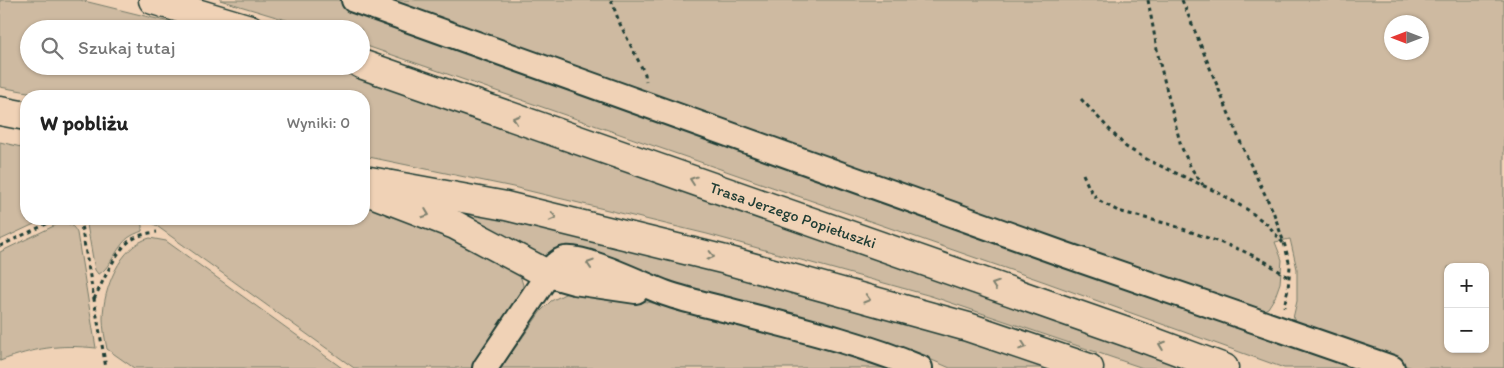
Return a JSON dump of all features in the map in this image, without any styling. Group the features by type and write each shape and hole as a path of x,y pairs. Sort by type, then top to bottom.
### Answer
{"main road":[{"path":"153,0 220,20"},
{"name":"Trasa Jerzego Popiełuszki","path":"370,67 1110,326 1224,368"},
{"path":"0,111 20,115"},
{"path":"370,181 506,206 726,260 968,328 1088,368"},
{"path":"370,192 455,225 549,275"}],"street":[{"path":"354,0 1276,329 1392,368"},
{"path":"485,368 559,260 567,259 579,260 668,294 858,345 920,368"}],"path":[{"path":"611,0 620,24 645,74 646,84 641,103"},
{"path":"1148,0 1161,68 1181,146 1191,168 1203,185"},
{"path":"1182,0 1245,153 1273,211 1285,246 1290,266 1289,279 1284,307 1276,329"},
{"path":"1081,99 1126,147 1150,162 1203,185 1240,206 1268,224 1285,246"},
{"path":"1083,174 1089,188 1098,200 1118,211 1172,225 1241,250 1266,262 1289,279"},
{"path":"0,246 45,225"},
{"path":"81,225 106,368"},
{"path":"94,300 106,275 122,250 131,240 145,234 157,232"}],"shaded area":[{"path":"0,0 80,0 161,20 20,20 20,75 352,75 413,94 533,139 1185,368 1143,368 931,296 707,234 513,187 370,157 370,90 20,91 0,87"},
{"path":"220,0 338,0 1374,368 1284,368 1045,282 370,47 370,20 286,20"},
{"path":"369,0 1504,0 1504,368 1413,368 1291,327 1297,301 1297,269 1290,239 1275,242 1282,260 1280,283 1275,297 1268,308 1255,315"},
{"path":"0,142 20,147 20,225 32,225 0,240"},
{"path":"370,203 419,218 520,275 523,285 522,293 510,314 471,368 354,368 155,225 370,225"},
{"path":"435,205 590,240 821,299 1050,368 950,368 900,346 650,276 545,261"},
{"path":"56,225 71,225 74,228 77,233 96,348 47,348 0,361 0,252"},
{"path":"87,225 142,225 142,231 124,242 105,269 98,274 95,270"},
{"path":"150,238 166,241 342,368 134,368 107,349 103,326 104,307 110,282 122,259 139,242"},
{"path":"569,292 621,297 663,305 863,359 888,368 501,368 541,311 551,301"}]}
